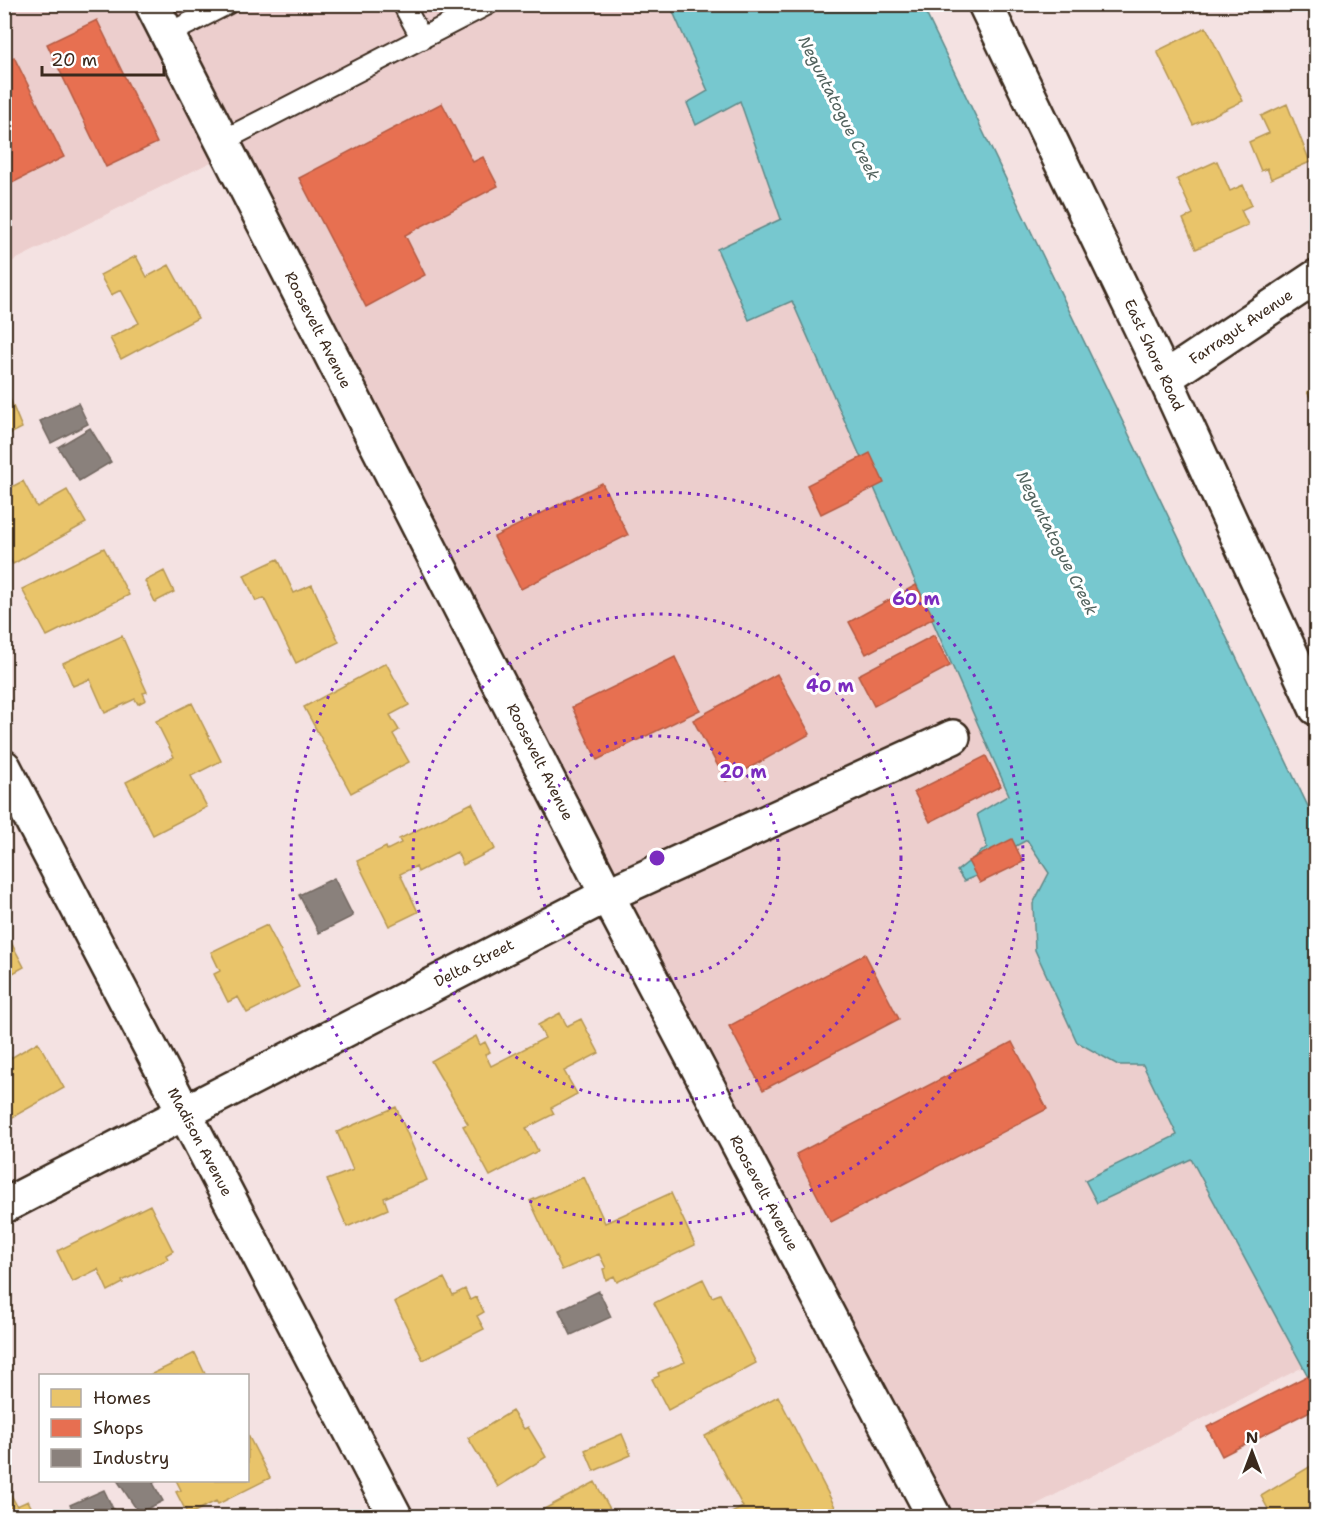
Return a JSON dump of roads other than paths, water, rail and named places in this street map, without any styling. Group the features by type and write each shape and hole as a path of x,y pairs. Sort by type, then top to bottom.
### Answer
{"street":[{"name":"Roosevelt Avenue","path":"152,4 607,895 934,1516"},
{"name":"East Shore Road","path":"986,4 1165,378 1317,708"},
{"name":"Farragut Avenue","path":"1165,378 1317,277"},
{"name":"Delta Street","path":"4,1206 607,895 952,737"},
{"name":"Madison Avenue","path":"4,767 395,1516"}],"lane":[{"path":"168,34 227,4"},
{"path":"403,4 422,39"},
{"path":"222,141 488,4"}],"water":[{"name":"Neguntatogue Creek","path":"670,5 922,5 1316,823 1316,1391 1191,1159 1097,1203 1085,1180 1177,1135 1143,1065 1118,1065 1077,1042 1035,950 1033,904 1049,873 1027,840 999,855 1002,865 964,881 957,871 987,847 977,814 1009,795 792,301 749,320 717,249 781,219 740,101 696,125 687,103 708,91"}]}
